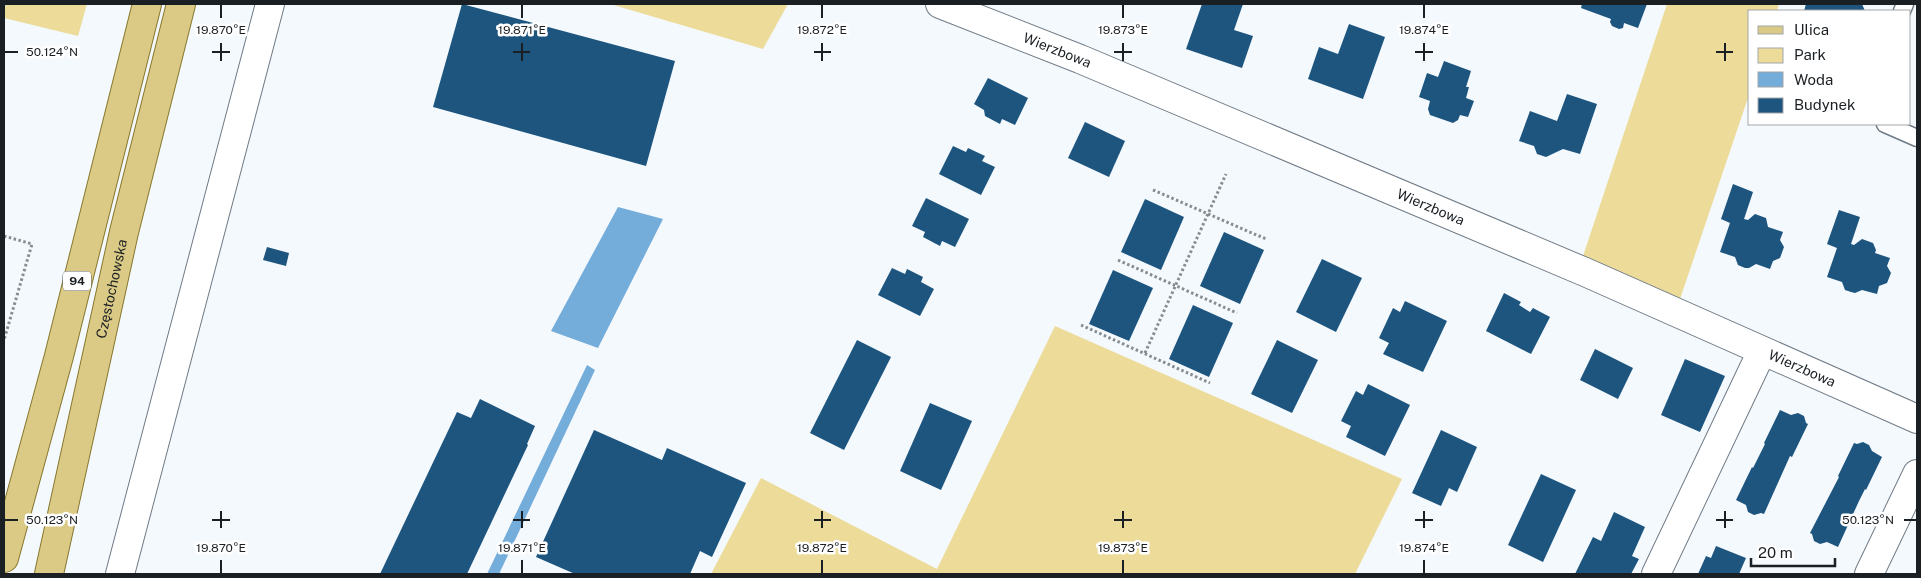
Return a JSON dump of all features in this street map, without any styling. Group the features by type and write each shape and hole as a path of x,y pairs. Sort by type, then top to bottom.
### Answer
{"main road":[{"name":"94","path":"4,558 59,356 146,4"},
{"name":"Częstochowska","path":"49,574 124,232 181,4"}],"street":[{"path":"120,574 270,4"},
{"name":"Wierzbowa","path":"940,4 1080,59 1576,268 1917,419"},
{"path":"1656,574 1762,351"},
{"path":"1869,574 1917,474"}],"lane":[{"path":"1887,125 1917,138"}],"path":[{"path":"1145,353 1226,174"},
{"path":"1153,190 1266,240"},
{"path":"4,236 32,244 4,340"},
{"path":"1118,260 1237,313"},
{"path":"1081,325 1210,383"}],"green space":[{"path":"4,4 87,4 78,36 4,18"},
{"path":"610,4 788,4 763,49"},
{"path":"1667,4 1779,4 1777,10 1748,10 1748,98 1679,302 1582,259"},
{"path":"1055,326 1402,479 1355,574 711,574 761,478 937,569"}],"water":[{"path":"618,207 663,219 598,348 551,331"},
{"path":"587,365 595,370 499,574 487,574"}],"building":[{"path":"462,4 675,61 646,166 433,107"},
{"path":"1202,4 1243,4 1234,30 1253,36 1242,68 1186,49"},
{"path":"1582,4 1647,4 1638,28 1624,23 1623,28 1619,29 1612,26 1611,19 1581,8"},
{"path":"1806,4 1862,4 1865,10 1804,10"},
{"path":"1349,24 1385,37 1363,99 1308,79 1319,47 1338,54"},
{"path":"1444,61 1471,71 1466,87 1469,87 1466,98 1474,101 1468,117 1460,115 1458,120 1453,123 1430,115 1428,109 1430,101 1419,97 1427,73 1438,77"},
{"path":"988,78 1028,98 1015,125 1002,119 1000,124 985,116 984,110 974,104"},
{"path":"1567,94 1597,104 1580,154 1563,149 1546,157 1537,154 1534,146 1519,141 1530,111 1557,121"},
{"path":"1085,122 1125,141 1109,177 1068,158"},
{"path":"953,146 966,152 968,148 985,156 982,161 995,167 981,195 939,174"},
{"path":"1733,184 1753,192 1744,219 1748,220 1755,214 1766,218 1768,227 1783,232 1780,240 1784,247 1780,258 1773,261 1770,269 1756,264 1745,268 1738,265 1735,257 1720,252 1730,223 1721,219"},
{"path":"926,198 969,219 955,247 942,241 940,246 923,237 925,232 912,226"},
{"path":"1145,199 1184,217 1161,270 1121,252"},
{"path":"1839,210 1860,217 1851,244 1854,245 1862,239 1873,243 1876,250 1875,253 1890,258 1887,266 1891,273 1887,283 1879,286 1877,294 1862,290 1855,293 1845,290 1842,282 1827,277 1837,248 1827,244"},
{"path":"1224,232 1264,250 1240,304 1200,286"},
{"path":"267,247 289,253 286,266 263,260"},
{"path":"1322,259 1362,278 1336,332 1296,312"},
{"path":"892,268 905,274 907,269 923,277 921,282 934,289 920,316 878,295"},
{"path":"1113,270 1153,288 1129,341 1089,324"},
{"path":"1504,293 1521,302 1519,305 1530,312 1533,308 1550,317 1531,354 1486,331"},
{"path":"1405,301 1447,321 1423,372 1383,354 1389,343 1379,338 1393,308 1400,312"},
{"path":"1193,305 1233,323 1209,377 1169,359"},
{"path":"857,340 891,357 844,450 810,433"},
{"path":"1277,340 1318,360 1292,413 1251,394"},
{"path":"1595,349 1633,368 1618,399 1580,380"},
{"path":"1685,359 1725,376 1700,432 1661,415"},
{"path":"1368,384 1410,405 1385,456 1346,437 1351,426 1341,421 1356,391 1363,395"},
{"path":"480,399 535,426 528,445 467,574 380,574 457,412 471,418"},
{"path":"930,403 972,421 941,490 900,471"},
{"path":"1780,410 1791,415 1798,413 1804,416 1808,424 1792,457 1790,456 1764,514 1754,515 1748,512 1746,505 1736,500"},
{"path":"594,430 662,460 667,448 746,483 712,557 700,551 690,574 575,574 536,557"},
{"path":"1441,430 1477,447 1457,492 1449,488 1441,506 1412,493"},
{"path":"1863,442 1882,457 1838,547 1827,542 1820,544 1814,541 1810,533 1854,443"},
{"path":"1541,474 1576,490 1543,562 1508,545"},
{"path":"1614,512 1645,527 1632,556 1639,559 1631,574 1575,574 1593,537 1601,541"},
{"path":"1716,546 1746,558 1739,574 1698,574 1706,556 1711,558"}]}
